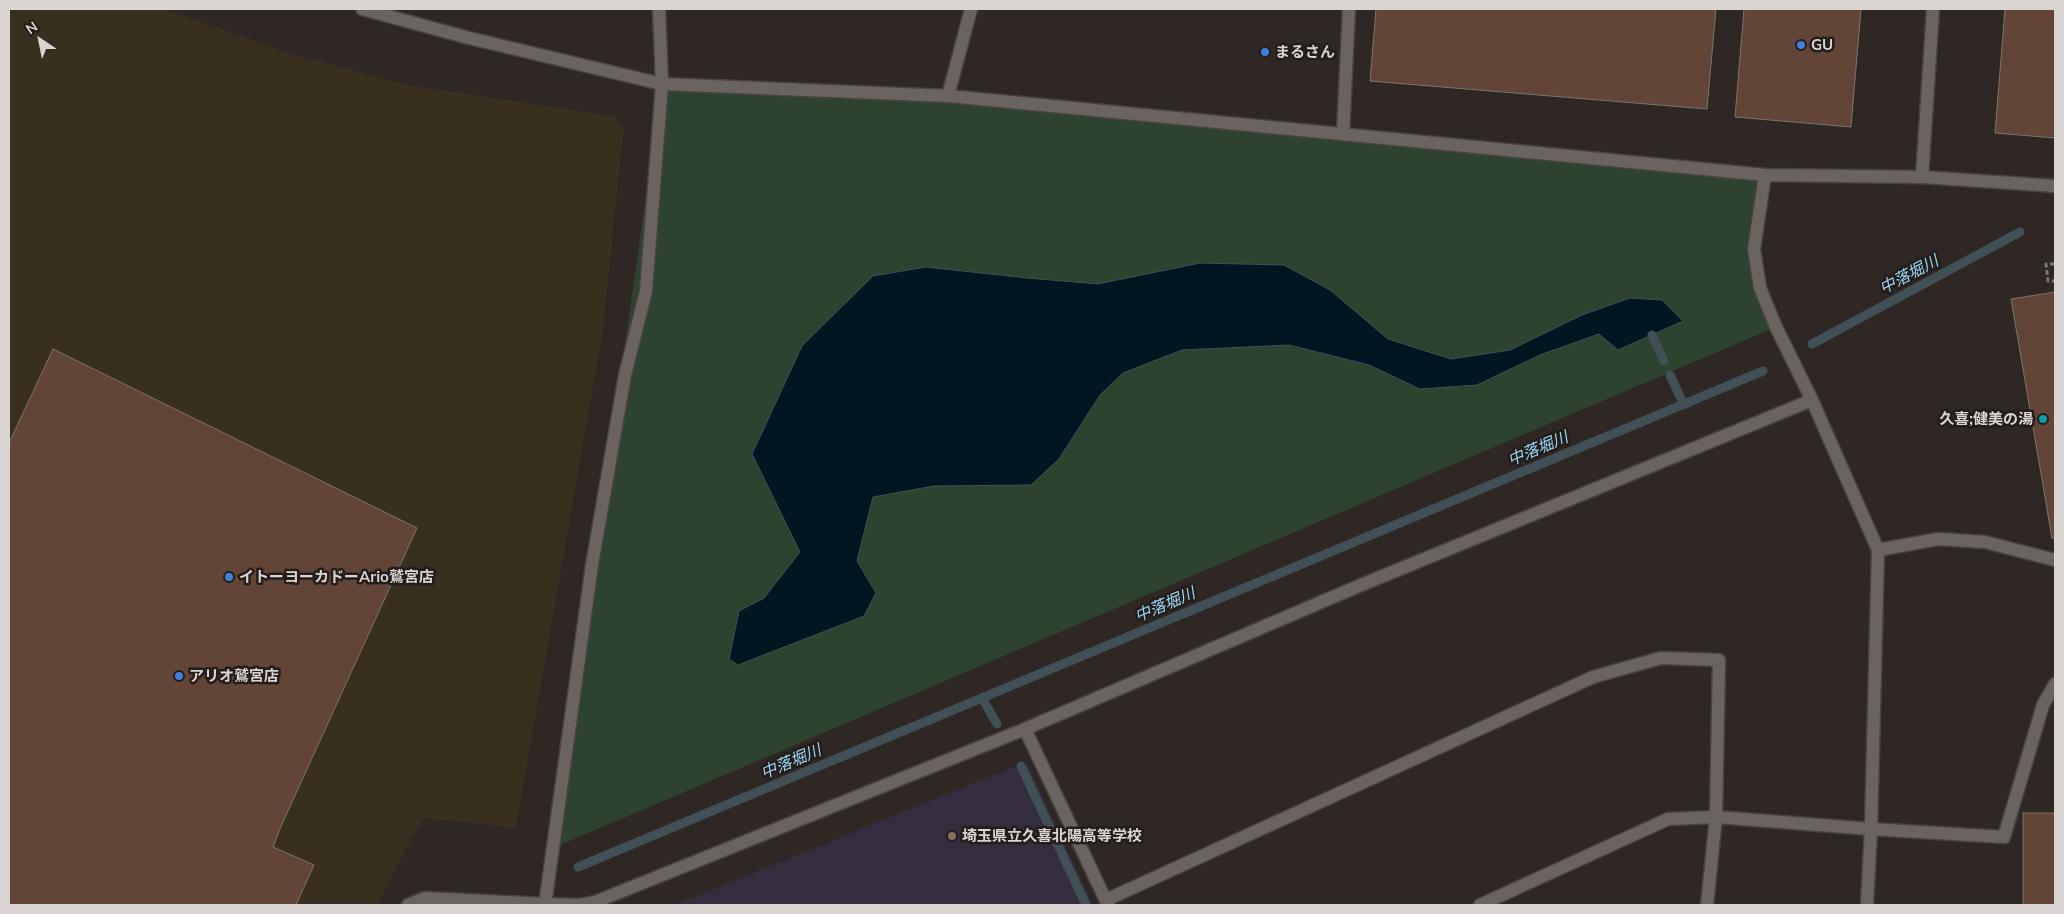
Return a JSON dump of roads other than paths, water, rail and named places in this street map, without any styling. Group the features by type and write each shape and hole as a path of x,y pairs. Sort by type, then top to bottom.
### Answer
{"street":[{"path":"362,9 469,38 662,84 948,96 1765,175 1922,177 2055,186"},
{"path":"545,905 592,564 625,376 646,291 662,84 658,9"},
{"path":"948,96 971,9"},
{"path":"1343,134 1349,9"},
{"path":"1922,177 1933,9"},
{"path":"1765,175 1754,249 1760,288 1878,550 1871,829 1866,905"},
{"path":"408,905 425,898 545,905 579,905 596,902 1024,729 1361,585 1812,400"},
{"path":"1878,550 1938,539 1985,542 2055,560"},
{"path":"1024,729 1107,903 1594,677 1660,658 1719,660 1716,817 1707,905"},
{"path":"1480,905 1668,819 1716,817 2004,837 2043,705 2055,684"}],"water":[{"path":"1200,263 1284,265 1330,290 1388,339 1451,359 1510,350 1582,315 1630,298 1662,300 1683,321 1618,350 1599,334 1540,355 1477,385 1420,389 1369,365 1289,345 1182,350 1123,373 1100,395 1059,459 1031,485 934,486 873,497 857,561 876,593 864,616 738,665 729,659 739,611 764,598 800,552 752,454 802,346 873,276 926,267 1098,284"}],"waterway":[{"name":"中落堀川","path":"1812,344 2020,232"},
{"path":"1652,335 1664,361"},
{"name":"中落堀川","path":"578,867 1763,371"},
{"path":"1670,375 1684,405"},
{"path":"982,698 997,724"},
{"path":"1021,766 1086,905"}],"place":[{"name":"GU","path":"1801,45"},
{"name":"まるさん","path":"1265,52"},
{"name":"久喜;健美の湯","path":"2043,419"},
{"name":"イトーヨーカドーArio鷲宮店","path":"229,577"},
{"name":"アリオ鷲宮店","path":"179,676"},
{"name":"埼玉県立久喜北陽高等学校","path":"952,836"}]}
